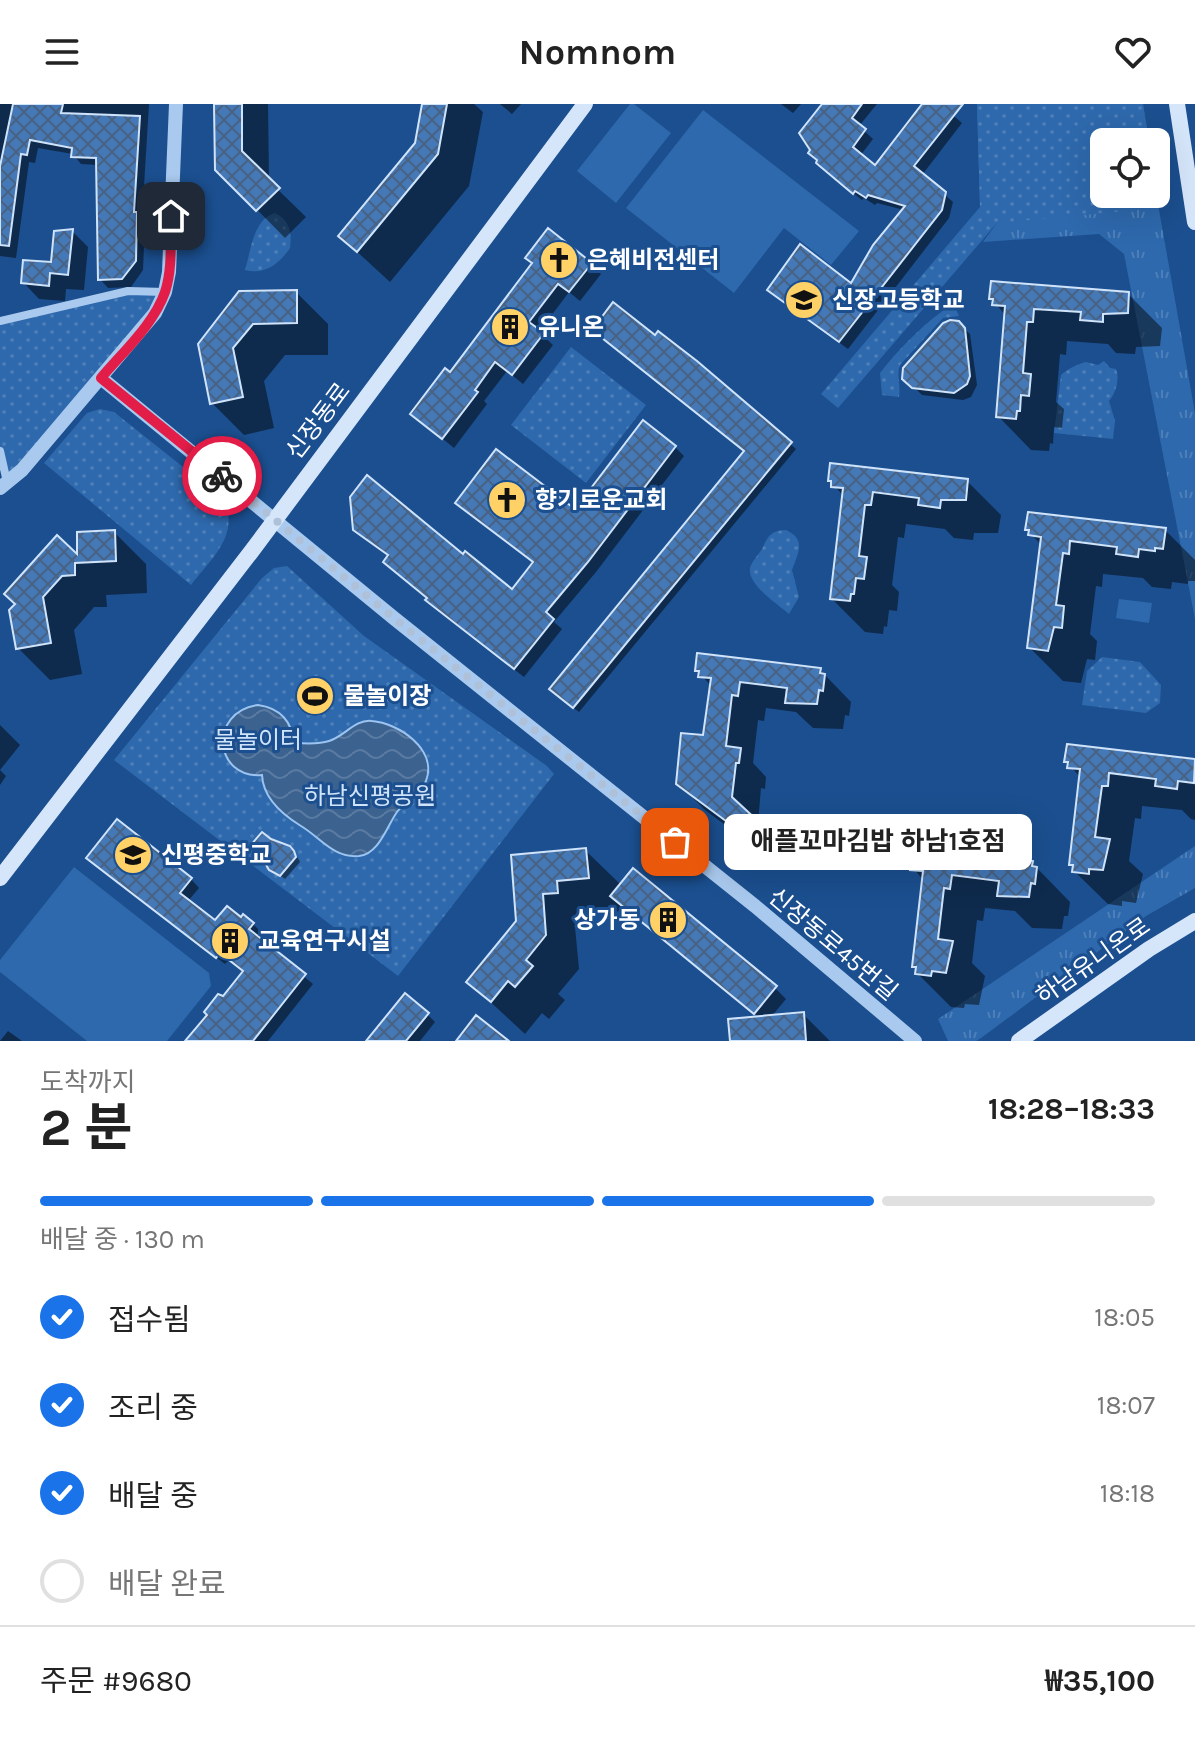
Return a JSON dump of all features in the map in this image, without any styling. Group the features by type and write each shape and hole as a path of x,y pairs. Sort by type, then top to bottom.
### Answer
{"main road":[{"name":"신장동로","path":"0,878 232,577 585,104"},
{"path":"1177,104 1195,222"},
{"name":"하남유니온로","path":"1019,1041 1149,949 1195,921"}],"street":[{"path":"4,485 101,378 155,313 165,292 169,272 176,104"},
{"path":"0,321 128,291 165,292"},
{"name":"신장동로45번길","path":"101,378 395,619 755,906 915,1041"},
{"path":"0,451 4,485"}],"green space":[{"path":"630,104 671,133 616,203 577,171"},
{"path":"977,104 1143,104 1147,128 1090,128 1090,208 1159,208 1195,413 1195,619 1124,254 1099,234 983,242 997,223 980,207"},
{"path":"977,104 1143,104 1147,128 1090,128 1090,208 1158,208 997,223 838,408 821,394 980,207"},
{"path":"703,110 859,231 831,265 784,228 734,293 626,208"},
{"path":"275,213 284,219 289,228 290,248 271,267 259,271 245,270 257,229 268,216"},
{"path":"128,291 165,292 7,483 0,451 0,321"},
{"path":"953,303 959,316 943,318 900,365 899,397 882,395 880,373 914,335"},
{"path":"571,347 646,405 586,483 511,425"},
{"path":"1104,361 1110,368 1116,369 1118,377 1109,401 1115,421 1113,439 1054,433 1061,375 1086,362 1098,365"},
{"path":"100,409 114,412 222,498 229,523 227,534 191,585 44,463 87,413"},
{"path":"786,530 799,543 792,570 799,597 789,614 758,587 750,574 752,562 769,536"},
{"name":"하남신평공원","path":"287,566 364,636 554,774 398,976 114,760 262,578 274,568"},
{"path":"1119,599 1152,603 1149,623 1116,618"},
{"path":"1102,657 1140,662 1161,685 1160,703 1146,713 1082,705 1087,671"},
{"path":"1195,846 1195,888 1146,916 981,1038 976,1041 948,1041 938,1019"},
{"path":"74,867 209,973 211,986 167,1041 87,1041 0,972 0,960"}],"water":[{"name":"물놀이장","path":"315,679 327,685 333,697 327,709 315,715 303,709 297,697 303,685"},
{"name":"물놀이터","path":"258,705 273,709 284,717 291,729 293,743 329,741 355,725 372,721 404,732 421,748 428,769 426,781 397,812 372,850 359,856 334,851 275,805 266,791 262,775 246,773 234,767 226,756 223,744 225,731 231,719 242,710"}],"building":[{"path":"13,104 63,104 61,113 140,116 134,212 137,212 136,261 122,279 98,280 96,158 71,157 72,148 30,140 27,155 21,154 9,246 0,245 0,166"},
{"path":"214,104 242,104 242,151 280,188 256,211 215,170"},
{"path":"422,104 447,104 438,154 357,252 338,236 415,143"},
{"path":"822,104 862,104 852,118 866,129 853,147 875,165 922,104 963,104 914,166 946,192 942,210 839,342 767,290 800,244 851,283 873,245 905,206 868,195 866,198 855,191 853,194 816,163 799,133"},
{"path":"548,228 592,263 569,292 558,284 529,322 544,333 512,375 495,362 475,390 478,392 442,439 410,414 445,368 450,372 532,263 525,258"},
{"path":"73,229 68,275 50,273 49,286 21,283 23,260 51,262 54,231"},
{"path":"991,281 1129,292 1128,313 1103,314 1103,322 1080,320 1081,312 1034,309 1033,322 1027,322 1023,373 1031,374 1029,396 1021,395 1016,419 996,417 1005,306 992,305 993,299 989,299"},
{"path":"297,290 297,323 253,324 233,348 243,397 210,404 198,344 239,291"},
{"path":"613,302 655,335 658,331 697,361 792,442 573,708 549,689 744,451 592,330"},
{"path":"959,321 965,328 970,376 967,384 954,393 912,388 902,379 903,368 943,323"},
{"path":"643,420 676,446 546,612 554,619 514,669 425,600 427,598 383,562 388,555 353,530 350,497 367,475 463,554 465,551 512,589 533,562 455,503 496,449 575,509"},
{"path":"830,463 968,479 966,500 941,500 940,508 918,505 919,498 873,492 871,505 865,505 859,556 867,557 864,579 856,578 850,601 830,599 843,488 831,487 831,481 828,481"},
{"path":"1028,512 1166,528 1163,549 1139,549 1138,557 1116,554 1117,547 1070,541 1069,554 1063,553 1056,605 1064,606 1062,628 1054,627 1048,651 1027,648 1041,537 1028,535 1029,530 1025,530"},
{"path":"115,530 116,561 75,563 75,575 62,576 43,597 51,643 16,649 9,610 15,604 4,594 57,535 77,554 77,532"},
{"path":"697,653 821,668 820,673 825,674 823,691 819,690 817,704 785,703 787,688 740,682 738,696 732,695 726,746 741,748 732,797 759,822 761,847 676,784 681,733 703,735 711,678 698,677 699,671 695,671"},
{"path":"1067,744 1195,759 1194,783 1178,781 1177,789 1155,786 1156,779 1109,773 1108,786 1102,786 1095,837 1110,839 1103,870 1089,869 1089,874 1072,872 1073,865 1069,865 1080,769 1067,768 1068,762 1064,762"},
{"name":"교육연구시설","path":"117,819 192,878 180,893 215,920 227,906 241,917 243,914 254,923 249,929 306,974 253,1041 185,1041 207,1015 204,1012 218,994 223,996 243,971 220,953 216,958 86,858"},
{"path":"262,832 294,851 296,857 280,876 269,870 260,854 250,846"},
{"path":"909,846 1033,861 1032,866 1037,867 1035,884 1031,883 1029,897 997,896 999,881 952,875 950,889 944,888 938,939 953,941 946,973 932,971 931,976 915,974 916,967 912,967 923,871 910,870 911,864 907,864"},
{"path":"586,848 589,878 557,881 558,893 543,894 546,935 526,960 533,966 515,987 508,981 491,1002 466,982 516,921 511,855"},
{"name":"상가동","path":"633,868 777,986 754,1014 610,896"},
{"path":"405,993 429,1013 406,1041 366,1041"},
{"path":"804,1012 806,1041 730,1041 728,1019"},
{"path":"476,1015 509,1041 456,1041"}],"way so far":[{"path":"222,476 395,619 675,842"}],"place":[{"name":"은혜비전센터","path":"559,260"},
{"name":"신장고등학교","path":"804,300"},
{"name":"유니온","path":"510,327"},
{"name":"향기로운교회","path":"507,500"},
{"name":"물놀이장","path":"315,696"},
{"name":"애플꼬마김밥 하남1호점","path":"675,842"},
{"name":"신평중학교","path":"133,855"},
{"name":"상가동","path":"668,920"},
{"name":"교육연구시설","path":"230,941"}],"route":[{"path":"171,216 169,272 165,292 155,313 101,378 222,476"}]}
